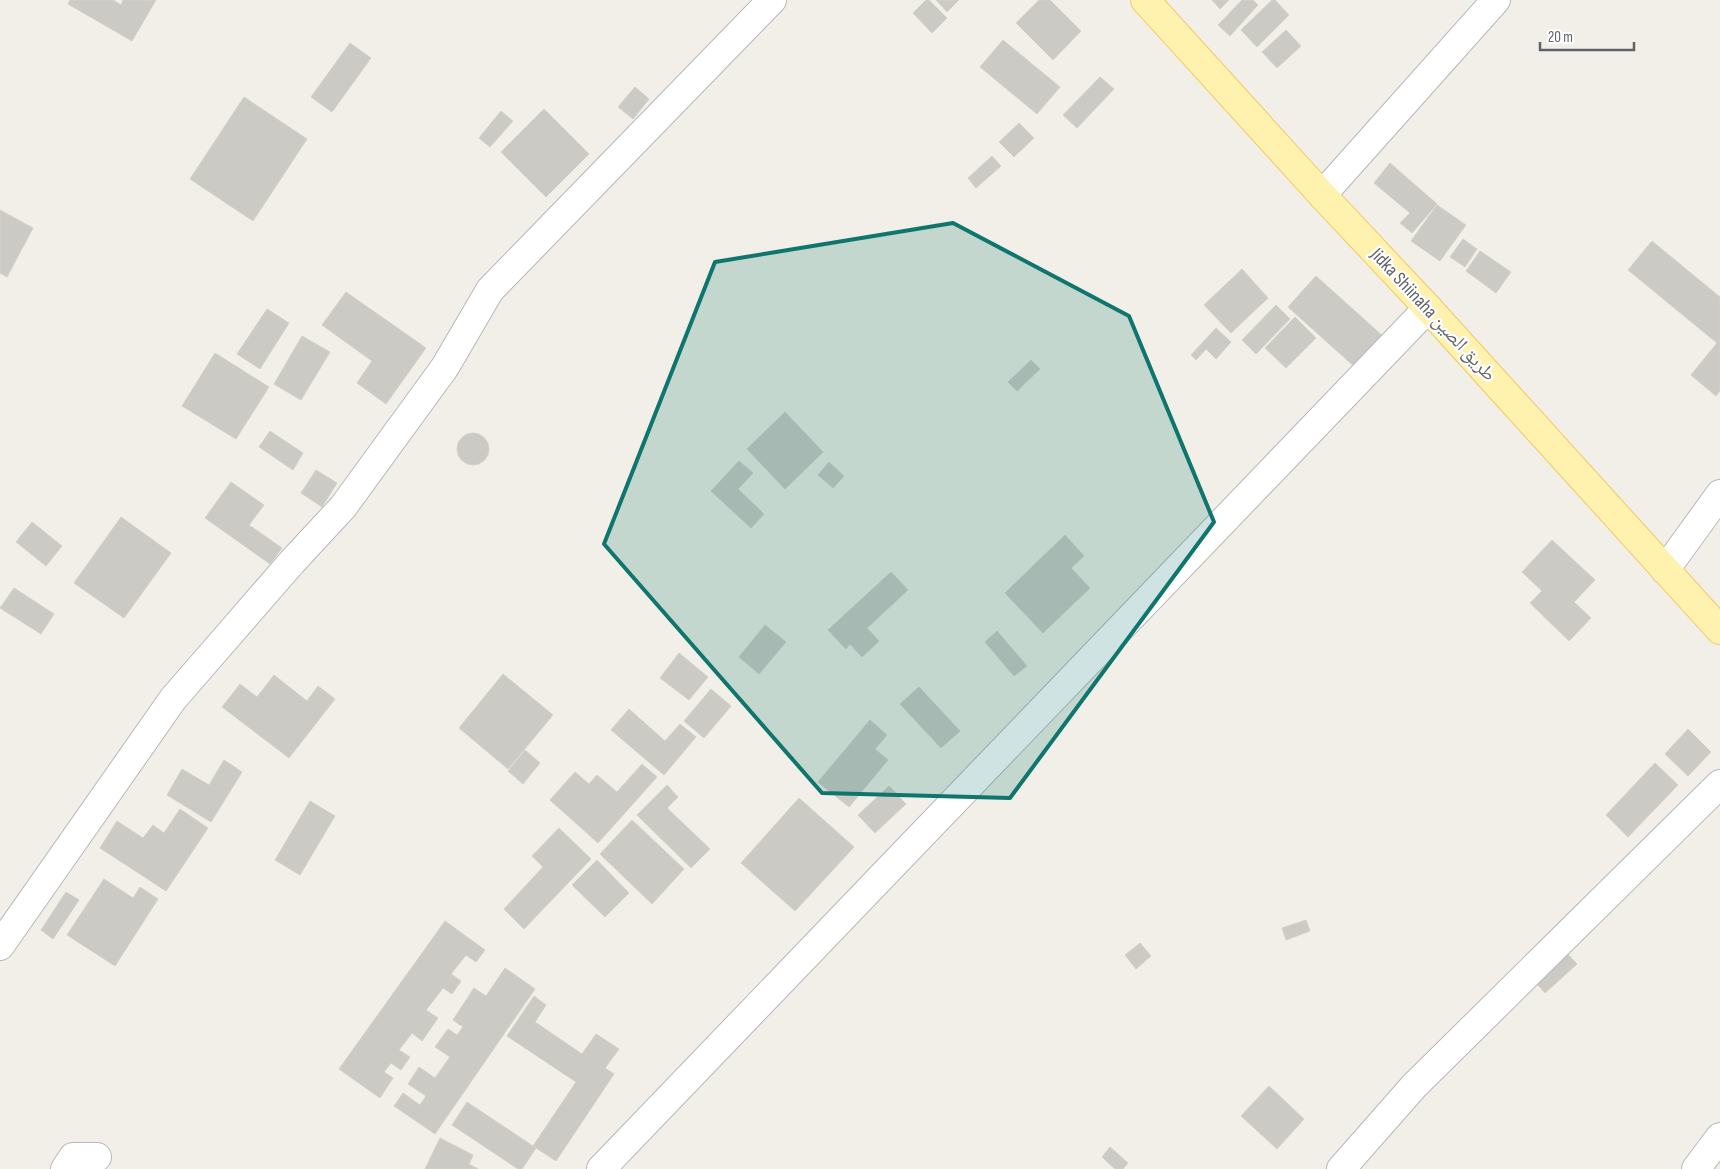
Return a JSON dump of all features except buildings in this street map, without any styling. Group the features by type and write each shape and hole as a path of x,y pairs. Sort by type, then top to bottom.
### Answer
{"main road":[{"name":"Jidka Shiinaha طريق الصين","path":"1145,0 1720,630"}],"street":[{"path":"0,946 173,699 292,562 344,507 444,367 490,290 772,0"},
{"path":"1322,195 1496,0"},
{"path":"601,1169 1428,308"},
{"path":"1665,570 1720,494"},
{"path":"1341,1169 1414,1086 1720,784"},
{"path":"1696,1169 1720,1137"},
{"path":"65,1169 73,1157 97,1158"}],"highlighted area":[{"path":"953,223 1129,316 1214,522 1010,798 822,793 604,544 715,262"}]}
